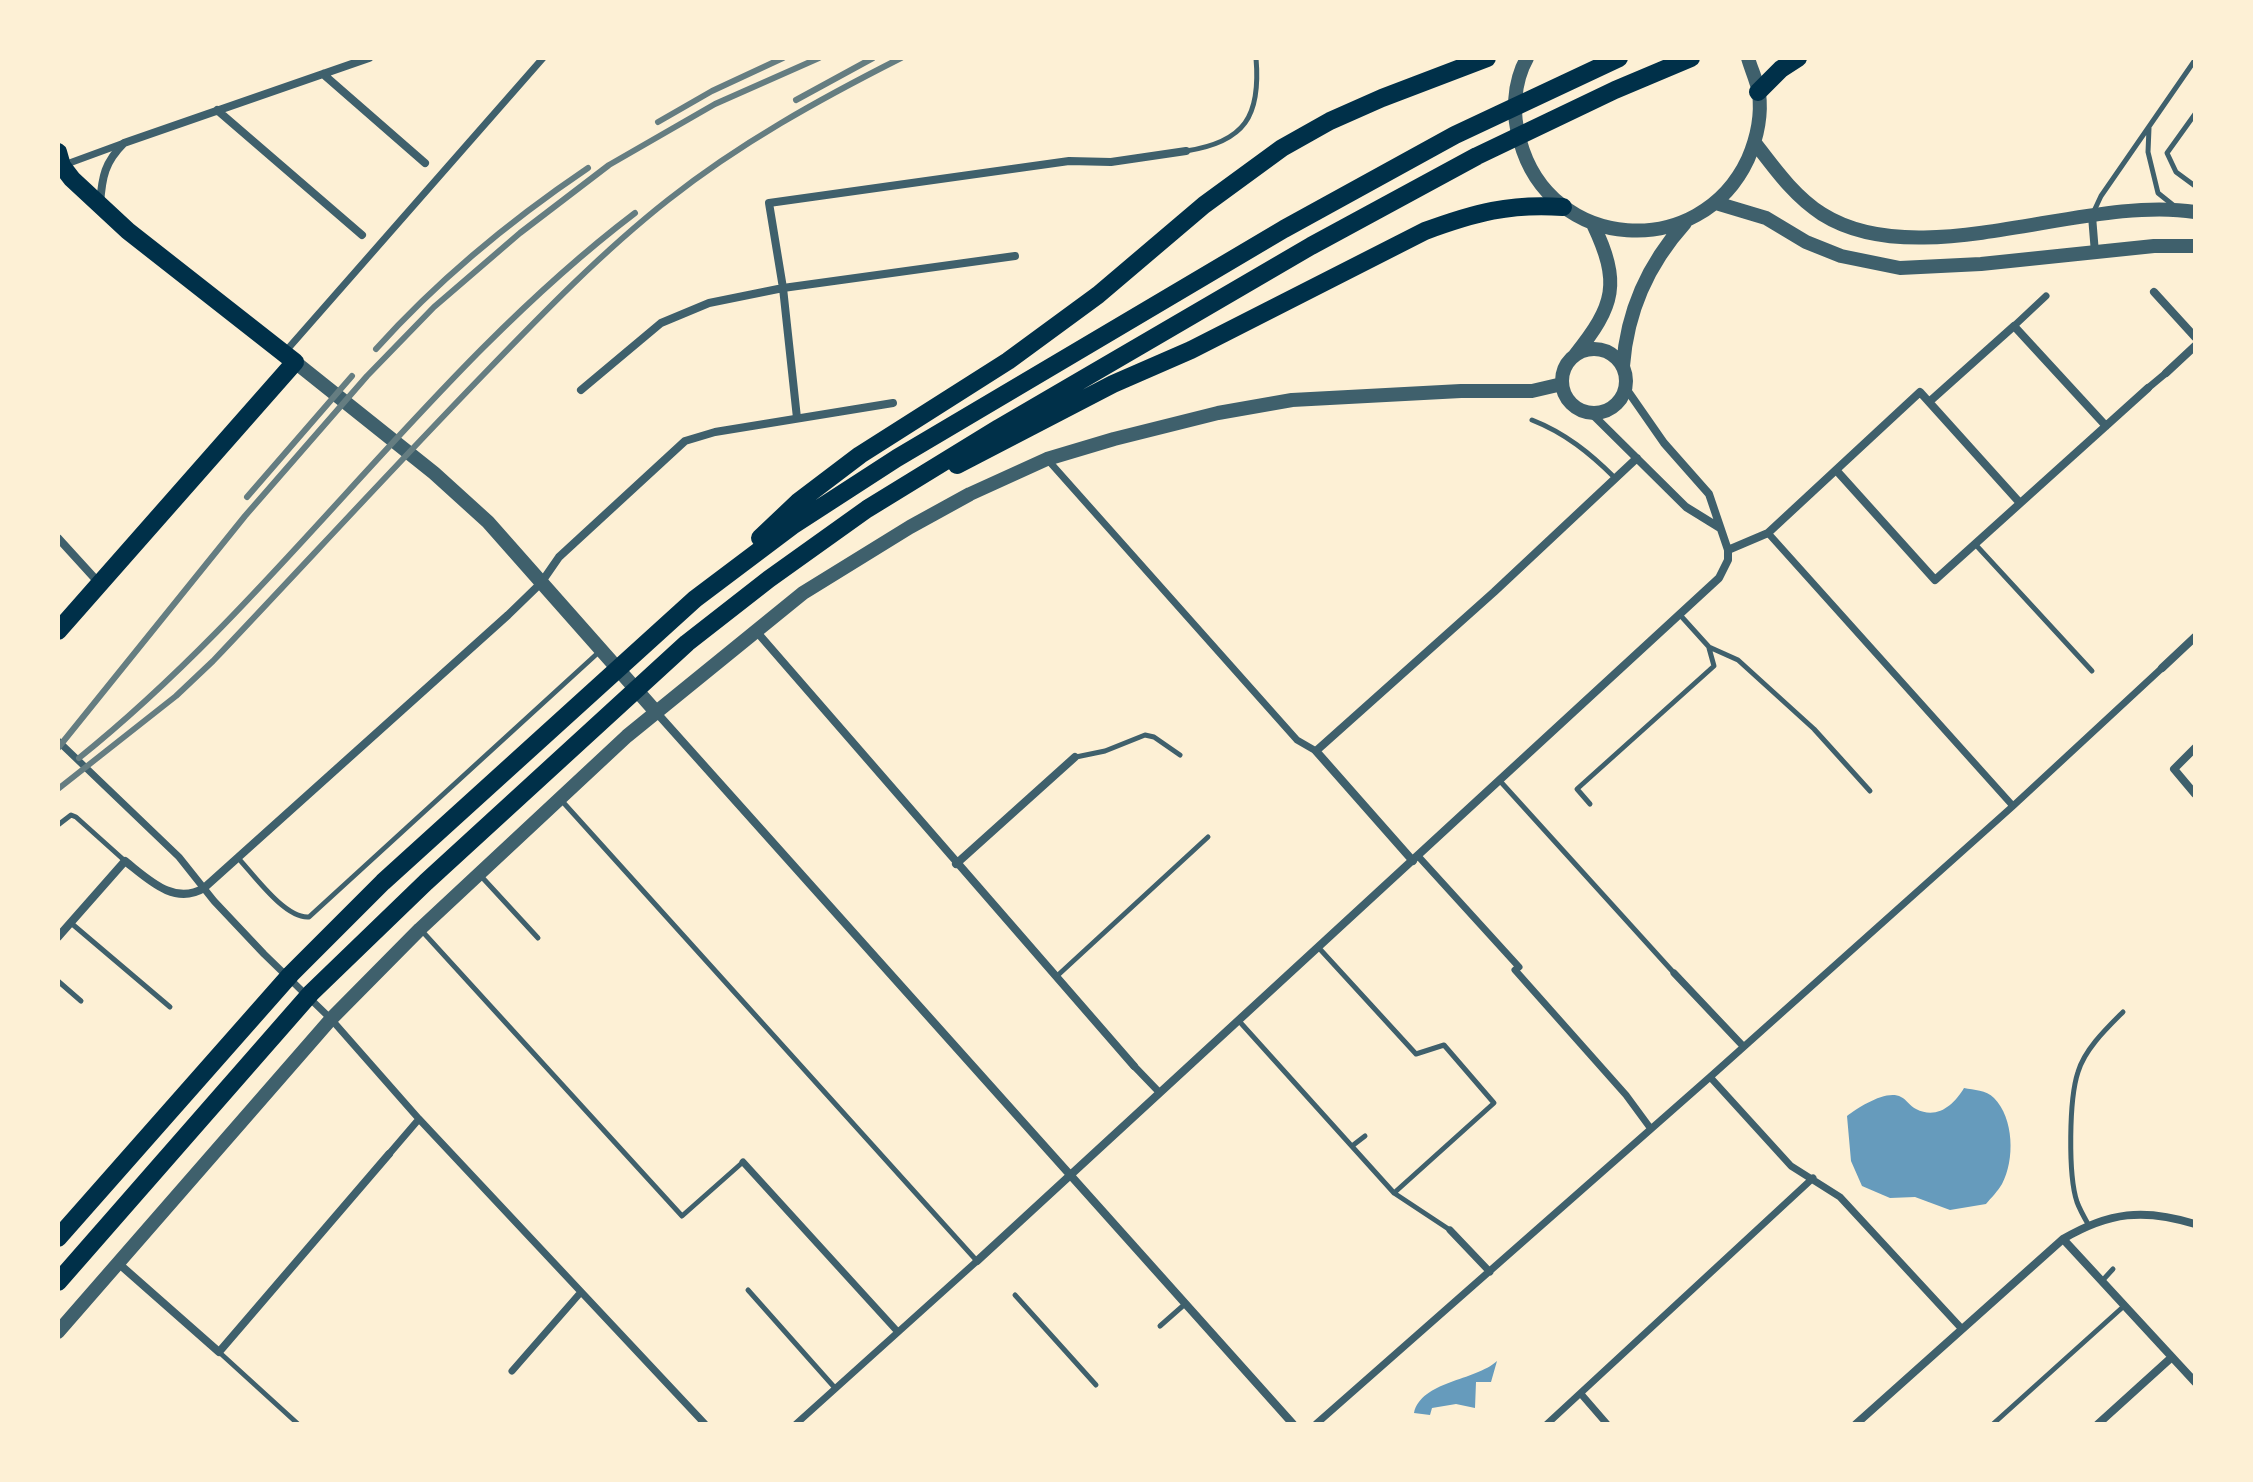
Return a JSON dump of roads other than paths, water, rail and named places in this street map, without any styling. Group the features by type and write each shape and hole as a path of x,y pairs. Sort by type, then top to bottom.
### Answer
{"main road":[{"path":"58,1238 147,1134 301,964 383,882 798,502 860,455 1008,361 1098,295 1204,205 1282,148 1330,121 1382,98 1487,58"},
{"path":"695,599 792,526 897,458 1284,229 1455,135 1619,58"},
{"path":"58,1282 311,993 426,882 687,643 769,579 867,509 999,428 1311,246 1477,156 1615,90 1691,58"},
{"path":"1758,92 1781,69 1798,58"},
{"path":"58,631 289,358 128,231 72,179 59,162"},
{"path":"867,509 1425,231 1502,207 1563,207"}],"street":[{"path":"59,162 124,143 369,58"},
{"path":"543,58 376,247 289,358 447,483 488,522 1293,1424"},
{"path":"1527,58 1515,95 1516,127 1524,158 1540,185 1563,207 1593,224 1623,231 1655,231 1685,222 1716,203 1740,176 1755,143 1759,118 1758,92 1748,58"},
{"path":"323,74 439,175"},
{"path":"217,110 376,247"},
{"path":"100,206 102,180 110,157 124,143"},
{"path":"1755,143 1786,184 1822,214 1875,233 1922,238 2137,210 2187,211"},
{"path":"797,418 783,288 769,203 1069,161 1111,162 1186,151"},
{"path":"1716,203 1766,218 1806,242 1841,256 1900,268 1981,264 2154,246 2195,246"},
{"path":"2092,216 2095,253"},
{"path":"1591,413 1609,409 1622,396 1625,387 1623,366 1634,302 1662,249 1685,222"},
{"path":"1593,224 1610,268 1610,296 1599,325 1563,373 1562,384 1571,403 1591,413 1686,507 1721,528"},
{"path":"581,390 661,323 709,303 783,288 1015,256"},
{"path":"2154,292 2195,337"},
{"path":"1929,402 2046,296"},
{"path":"2014,326 2106,426"},
{"path":"1836,470 1935,580 2195,346"},
{"path":"1575,355 1585,350 1607,351 1623,366"},
{"path":"58,1332 331,1019 420,929 656,712 803,593 970,494 1047,459 1176,423 1292,400 1461,391 1532,391 1562,384"},
{"path":"796,1424 1719,578 1728,560 1728,550 1709,494 1664,443 1625,387"},
{"path":"1728,550 1768,533 1920,392 2020,503"},
{"path":"58,937 125,861 155,884 175,894 195,893 204,888 541,583 559,557 685,441 715,432 893,403"},
{"path":"1316,751 1637,458"},
{"path":"1047,459 1297,740 1316,751 1519,967 1515,970 1626,1095 1651,1129"},
{"path":"1768,533 2013,806"},
{"path":"58,538 100,584"},
{"path":"756,631 956,864 1159,1092"},
{"path":"1316,1424 1710,1077 2193,641"},
{"path":"58,741 179,857 264,954 331,1019 419,1119 705,1424"},
{"path":"2195,748 2174,769 2195,794"},
{"path":"956,864 1075,757"},
{"path":"1674,973 1743,1046"},
{"path":"1710,1077 1791,1166 1840,1197 1962,1329"},
{"path":"118,1263 219,1352 419,1119"},
{"path":"743,1162 897,1331"},
{"path":"1547,1424 1813,1178"},
{"path":"1856,1424 2063,1239 2088,1224 2138,1214 2166,1215 2195,1224"},
{"path":"1450,1230 1490,1272"},
{"path":"2063,1239 2195,1382"},
{"path":"512,1371 581,1292"},
{"path":"2098,1424 2172,1357"},
{"path":"1581,1394 1607,1424"}],"lane":[{"path":"1186,151 1209,148 1238,133 1251,113 1257,95 1256,58"},
{"path":"2092,216 2101,196 2195,60"},
{"path":"2195,114 2167,153 2176,172 2195,186"},
{"path":"2149,127 2148,152 2158,193 2187,211"},
{"path":"1532,420 1556,429 1616,479"},
{"path":"1975,544 2092,671"},
{"path":"1681,616 1709,647 1738,660 1814,729 1870,791"},
{"path":"1590,804 1577,789 1714,666 1709,647"},
{"path":"238,858 288,911 301,918 309,917 601,650"},
{"path":"1075,757 1105,751 1145,735 1154,737 1180,755"},
{"path":"1500,781 1674,973"},
{"path":"561,800 977,1261"},
{"path":"58,825 66,817 76,817 125,861"},
{"path":"1056,977 1208,837"},
{"path":"480,875 538,938"},
{"path":"71,923 170,1007"},
{"path":"420,929 682,1216 743,1162"},
{"path":"1318,947 1416,1054 1444,1045 1494,1103 1394,1193"},
{"path":"58,981 81,1001"},
{"path":"2088,1224 2076,1200 2073,1185 2072,1102 2078,1070 2123,1012"},
{"path":"1238,1021 1394,1193 1450,1230"},
{"path":"1443,1059 1450,1052"},
{"path":"1352,1146 1365,1136"},
{"path":"2101,1281 2113,1269"},
{"path":"748,1290 835,1388"},
{"path":"1015,1295 1096,1385"},
{"path":"1160,1326 1185,1304"},
{"path":"1993,1424 2124,1306"},
{"path":"219,1352 298,1424"}],"water":[{"path":"1964,1088 1991,1095 2001,1106 2009,1128 2010,1152 2006,1174 1986,1204 1950,1210 1915,1197 1890,1198 1862,1186 1851,1161 1847,1116 1888,1095 1901,1097 1924,1112 1938,1112 1950,1105"},
{"path":"1497,1361 1491,1382 1476,1382 1475,1408 1456,1404 1432,1408 1430,1415 1414,1413 1427,1394"}],"railway":[{"path":"658,122 712,91 783,58"},
{"path":"58,748 245,516 367,376 434,307 520,233 609,165 715,104 819,58"},
{"path":"796,100 873,58"},
{"path":"58,789 176,696 213,661 483,375 620,241 695,179 752,141 901,58"},
{"path":"376,349 424,299 476,252 588,168"},
{"path":"79,758 153,694 222,626 489,342 560,275 635,213"},
{"path":"247,497 352,376"}]}
